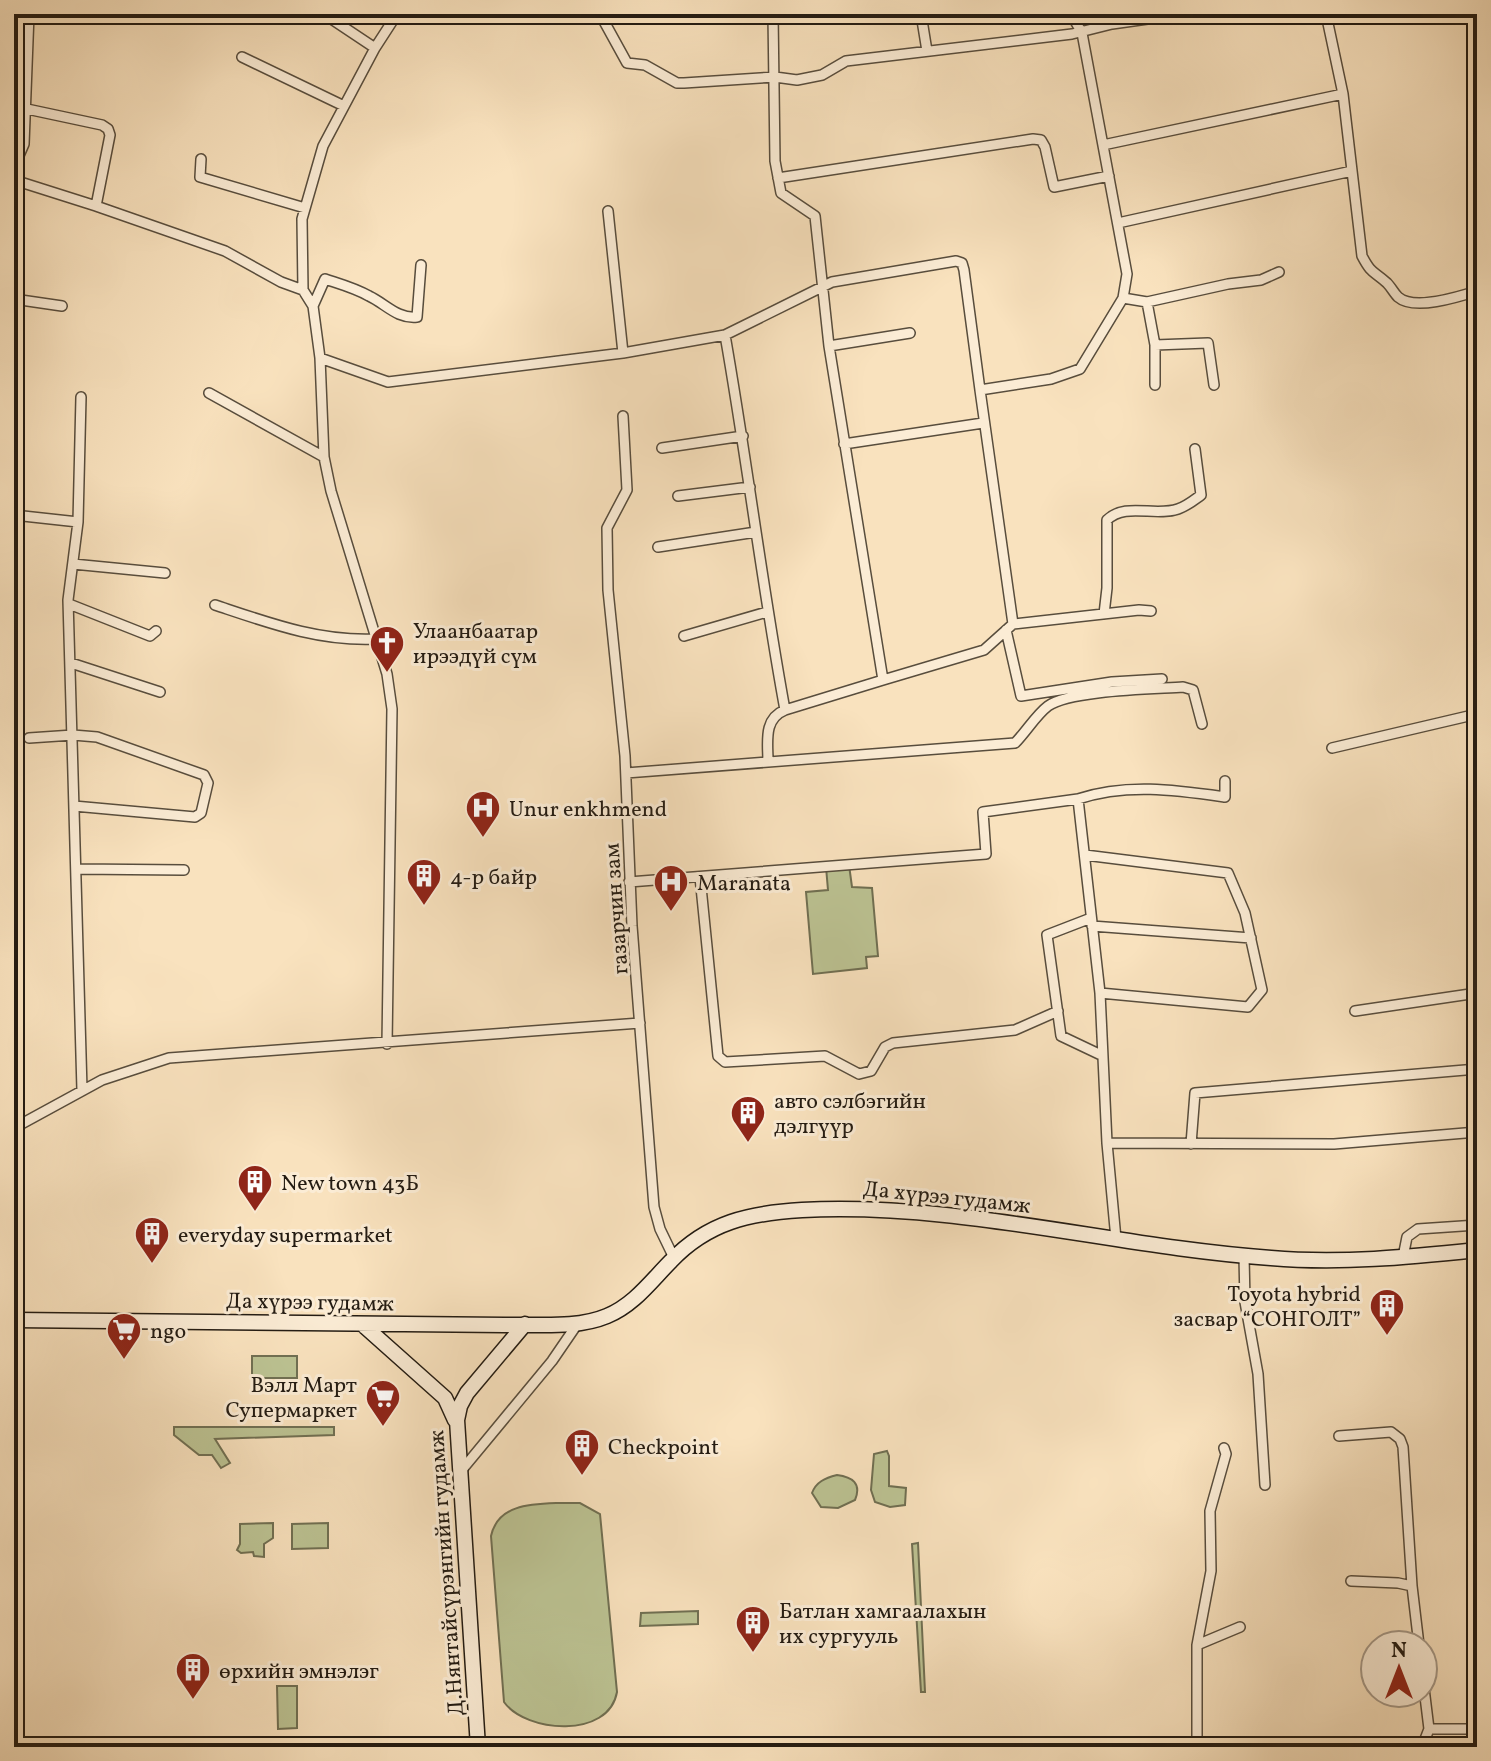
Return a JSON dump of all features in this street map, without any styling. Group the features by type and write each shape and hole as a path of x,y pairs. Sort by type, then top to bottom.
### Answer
{"main road":[{"name":"Да хүрээ гудамж","path":"14,1320 578,1323 621,1310 674,1258 712,1228 753,1215 800,1210 856,1208 909,1211 1244,1256 1316,1260 1477,1250"},
{"path":"362,1324 445,1398 452,1410 456,1431"},
{"name":"Д.Нянтайсүрэнгийн гудамж","path":"478,1747 456,1431 458,1410 464,1397 525,1324"}],"street":[{"path":"14,165 24,144 29,14"},
{"path":"231,14 255,19 262,14"},
{"path":"324,14 375,48"},
{"path":"387,1044 392,709 387,674 331,491 324,457 320,358 313,306 303,290 302,219 323,146 375,48 397,14"},
{"path":"600,14 627,63 645,65 677,83 775,77 797,80 822,75 846,61 1082,33 1112,24 1183,14"},
{"path":"773,14 775,161 781,193 815,216 829,346 883,680"},
{"path":"921,14 927,51"},
{"path":"980,390 1051,379 1080,369 1123,298 1127,274 1118,223 1082,33 1071,14"},
{"path":"1326,14 1343,94 1362,256 1371,272 1387,283 1400,300 1431,303 1477,291"},
{"path":"242,57 344,106"},
{"path":"1103,145 1343,94"},
{"path":"27,109 102,125 108,129 110,135 96,206"},
{"path":"778,178 1033,139 1041,140 1045,147 1054,187 1109,176"},
{"path":"201,159 200,177 305,208"},
{"path":"1118,223 1352,171"},
{"path":"14,180 225,251 281,282 303,290"},
{"path":"608,211 623,353"},
{"path":"320,358 388,382 623,353 725,335 821,286 896,269 962,263 1021,696 1112,682 1162,679"},
{"path":"313,306 325,279 371,296 392,312 408,318 417,317 421,265"},
{"path":"1123,298 1147,302 1261,280 1279,272"},
{"path":"14,299 62,306"},
{"path":"1147,302 1155,345 1155,385"},
{"path":"829,346 910,333"},
{"path":"725,335 785,710"},
{"path":"1155,345 1208,343 1214,385"},
{"path":"209,393 324,457"},
{"path":"81,397 78,522 69,604 82,1090"},
{"name":"газарчин зам","path":"623,416 627,490 607,528 608,590 626,773 629,882 654,1207 660,1229 674,1258"},
{"path":"844,444 983,423"},
{"path":"662,448 743,436"},
{"path":"1104,614 1107,520 1114,513 1124,511 1176,510 1201,495 1195,449"},
{"path":"678,496 750,487"},
{"path":"14,515 78,522"},
{"path":"658,547 756,532"},
{"path":"73,564 165,573"},
{"path":"69,604 134,632 150,636 156,631"},
{"path":"215,605 300,633 345,640 377,639"},
{"path":"768,762 770,722 776,714 785,710 984,650 1010,627 1151,611"},
{"path":"684,636 767,612"},
{"path":"71,663 160,692"},
{"path":"626,773 1015,743 1046,707 1058,700 1110,691 1183,687 1193,690 1202,724"},
{"path":"1332,748 1477,714"},
{"path":"29,738 97,737 204,775 208,783 201,813 195,817 74,806"},
{"path":"629,882 986,854 983,812 1078,799 1105,790 1164,789 1225,797 1225,781"},
{"path":"1078,799 1100,993 1101,1055 1116,1239"},
{"path":"1085,855 1228,873 1245,913 1262,990 1248,1007 1100,993"},
{"path":"76,869 184,870"},
{"path":"700,877 718,1056 725,1062 825,1056 859,1074 871,1071 885,1047 893,1043 1015,1030 1058,1011"},
{"path":"1101,1055 1061,1036 1047,935 1092,922 1251,938"},
{"path":"1355,1011 1477,993"},
{"path":"14,1128 123,1071 182,1056 387,1044 640,1023"},
{"path":"1191,1144 1195,1093 1477,1069"},
{"path":"1107,1143 1334,1144 1477,1132"},
{"path":"1403,1257 1407,1237 1418,1229 1477,1225"},
{"path":"1244,1256 1245,1302 1258,1374 1265,1485"},
{"path":"459,1473 552,1361 578,1323"},
{"path":"1339,1436 1391,1432 1400,1439 1417,1629"},
{"path":"1197,1747 1197,1645 1211,1571 1210,1511 1226,1454 1224,1448"},
{"path":"1351,1581 1412,1586"},
{"path":"1197,1645 1240,1627"},
{"path":"1422,1747 1429,1729 1427,1709"},
{"path":"1429,1729 1477,1729"}],"green space":[{"path":"849,865 852,887 872,888 878,956 866,957 867,968 813,974 806,892 828,890 826,867"},
{"path":"252,1356 297,1356 297,1378 252,1378"},
{"path":"174,1427 334,1427 334,1435 215,1439 230,1463 221,1468 212,1455 199,1455 174,1435"},
{"path":"887,1451 889,1486 906,1488 905,1505 890,1507 875,1502 871,1490 874,1454"},
{"path":"837,1475 854,1482 857,1489 855,1500 838,1508 821,1507 812,1493 814,1489 822,1481"},
{"path":"580,1503 600,1514 617,1692 611,1707 599,1718 566,1726 530,1720 504,1702 491,1536 495,1525 508,1512 527,1505"},
{"path":"273,1523 273,1538 264,1544 264,1557 237,1550 240,1524"},
{"path":"328,1523 328,1548 292,1549 292,1524"},
{"path":"918,1543 925,1692 921,1692 912,1544"},
{"path":"698,1611 698,1624 640,1626 641,1613"},
{"path":"277,1686 297,1686 297,1728 278,1729"}],"place":[{"name":"Улаанбаатар ирээдүй сүм","path":"387,674"},
{"name":"Unur enkhmend","path":"483,839"},
{"name":"4-р байр","path":"424,907"},
{"name":"Maranata","path":"671,913"},
{"name":"авто сэлбэгийн дэлгүүр","path":"748,1144"},
{"name":"New town 43Б","path":"255,1213"},
{"name":"everyday supermarket","path":"152,1265"},
{"name":"Toyota hybrid засвар “СОНГОЛТ”","path":"1387,1337"},
{"name":"ngo","path":"124,1361"},
{"name":"Вэлл Март Супермаркет","path":"383,1428"},
{"name":"Checkpoint","path":"582,1477"},
{"name":"Батлан хамгаалахын их сургууль","path":"753,1654"},
{"name":"өрхийн эмнэлэг","path":"193,1701"}]}
